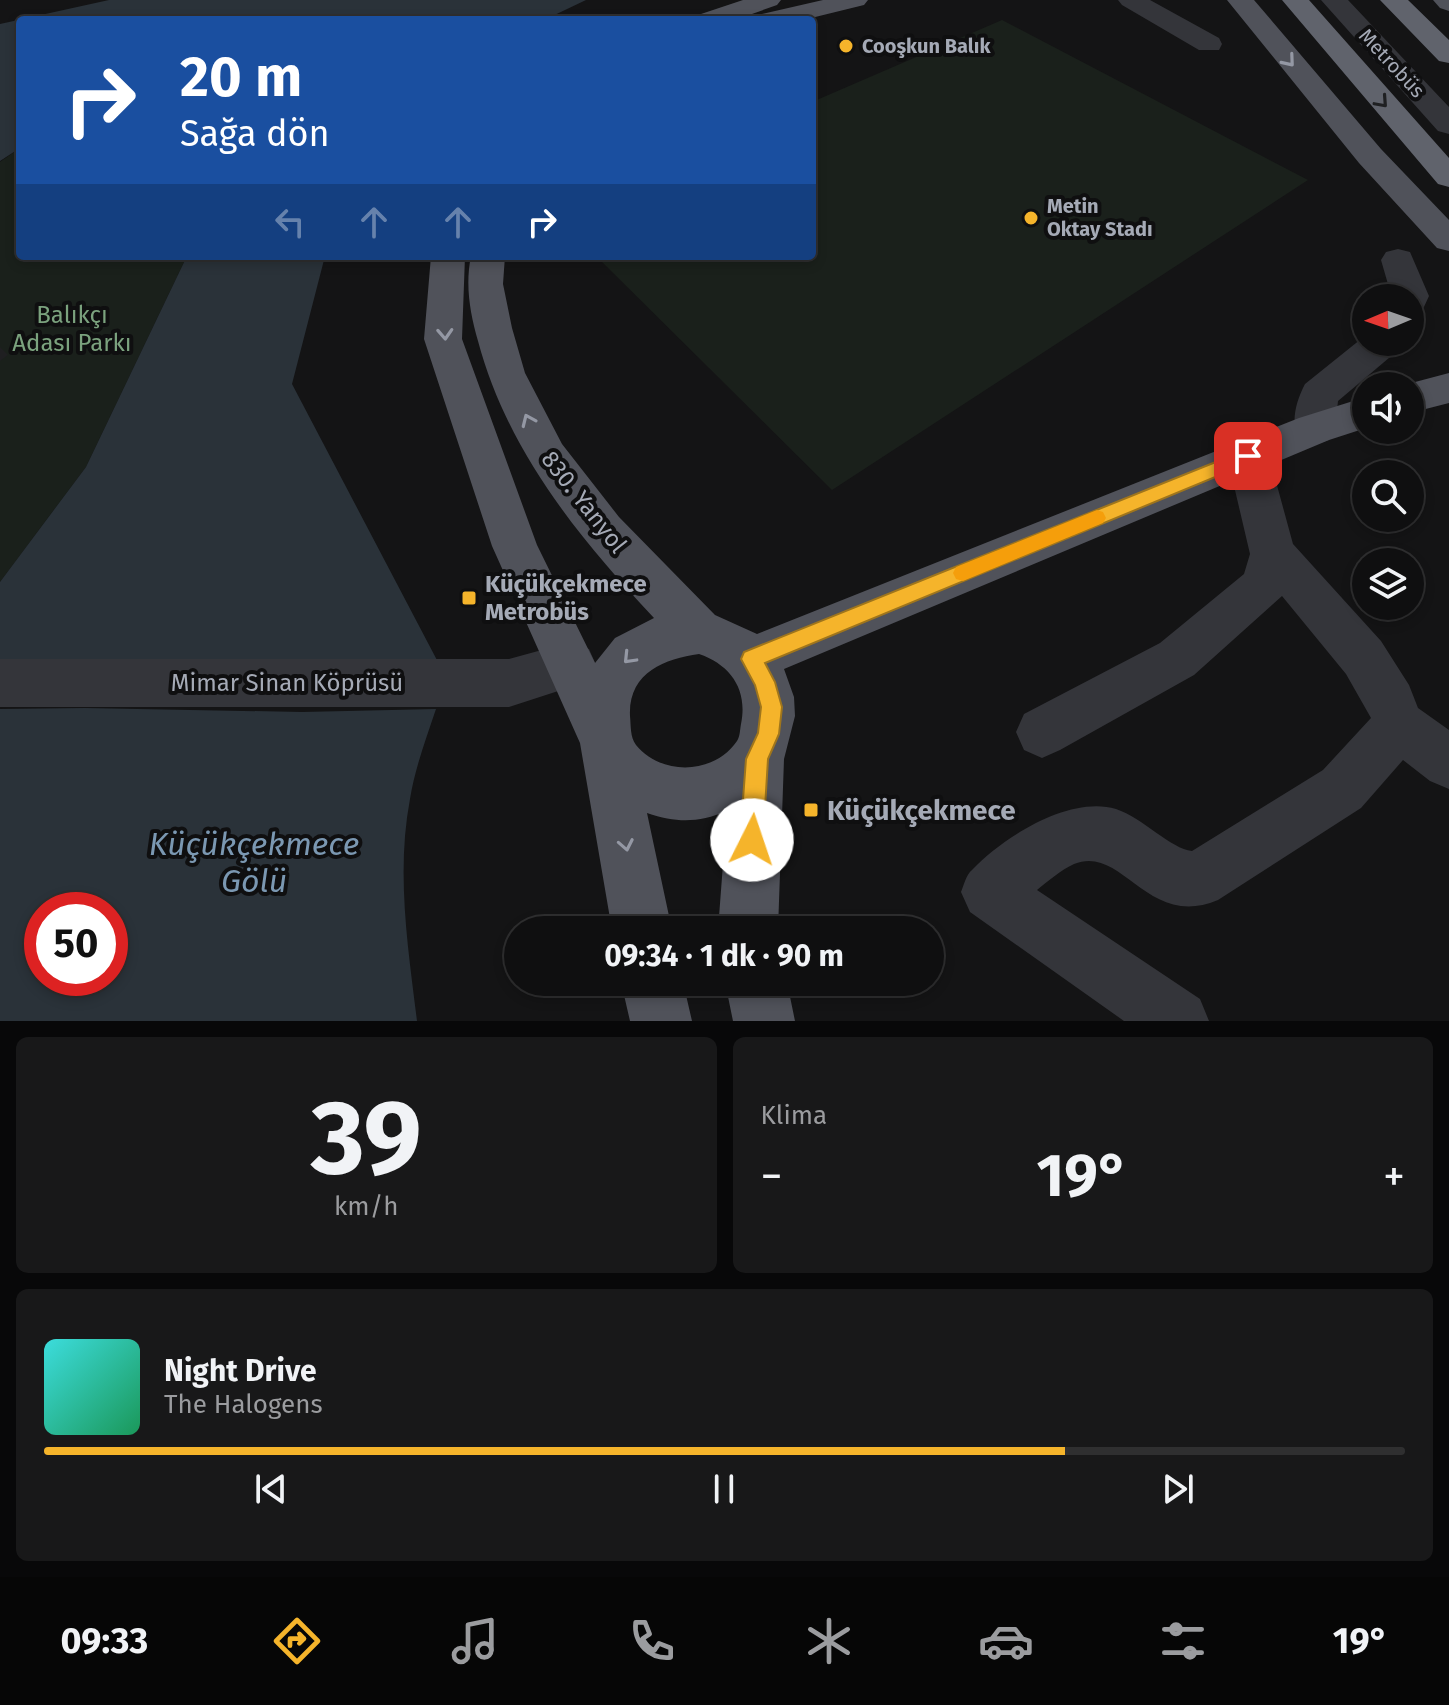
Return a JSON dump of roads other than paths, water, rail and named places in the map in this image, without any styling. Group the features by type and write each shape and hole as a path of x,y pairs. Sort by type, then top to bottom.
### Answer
{"highway":[{"path":"1295,0 1449,177"},
{"path":"1393,0 1449,55"}],"main road":[{"path":"721,16 768,0"},
{"path":"742,8 782,0"},
{"path":"788,16 855,0"},
{"path":"1240,0 1370,156 1449,240"},
{"path":"448,260 443,339 515,546 618,764 636,782 660,793 687,796 714,791 738,778 757,759"},
{"name":"830. Yanyol","path":"487,260 483,280 499,356 543,453 610,541 699,632 719,637 751,659"},
{"path":"1424,394 1449,388"},
{"path":"749,916 757,759 768,734 771,707 765,682 751,659 1314,429 1352,417"},
{"path":"639,916 602,714 607,688 620,665 639,647 663,636 699,632"},
{"path":"655,996 661,1021"},
{"path":"759,996 764,1021"}],"street":[{"path":"1131,0 1209,44"},
{"name":"Metrobüs","path":"1334,0 1449,125"},
{"name":"Metrobüs","path":"1353,0 1449,93"},
{"path":"1398,260 1407,284"},
{"path":"1314,429 1319,395 1366,356"},
{"path":"1248,456 1273,554 1370,668 1393,704 1399,725 1449,762"},
{"path":"1042,732 1177,659 1263,586 1273,554"},
{"name":"Mimar Sinan Köprüsü","path":"0,683 509,683 571,665"},
{"path":"1178,1021 990,892 1047,845 1082,833 1105,835 1130,845 1163,873 1179,880 1198,880 1342,789 1399,725"}],"water":[{"path":"109,0 586,0 552,16 36,16"},
{"path":"16,20 16,151 0,161 0,24"},
{"path":"185,260 324,260 292,384 449,683 0,671 0,582 86,467"},
{"name":"Küçükçekmece Gölü","path":"0,709 302,712 436,709 412,787 404,854 405,910 417,1021 0,1021"}],"place":[{"name":"Cooşkun Balık","path":"846,46"},
{"name":"Metin Oktay Stadı","path":"1031,218"},
{"name":"Küçükçekmece Metrobüs","path":"469,598"},
{"name":"Küçükçekmece","path":"811,810"}],"park label":[{"name":"Balıkçı Adası Parkı","path":"72,329"}]}
